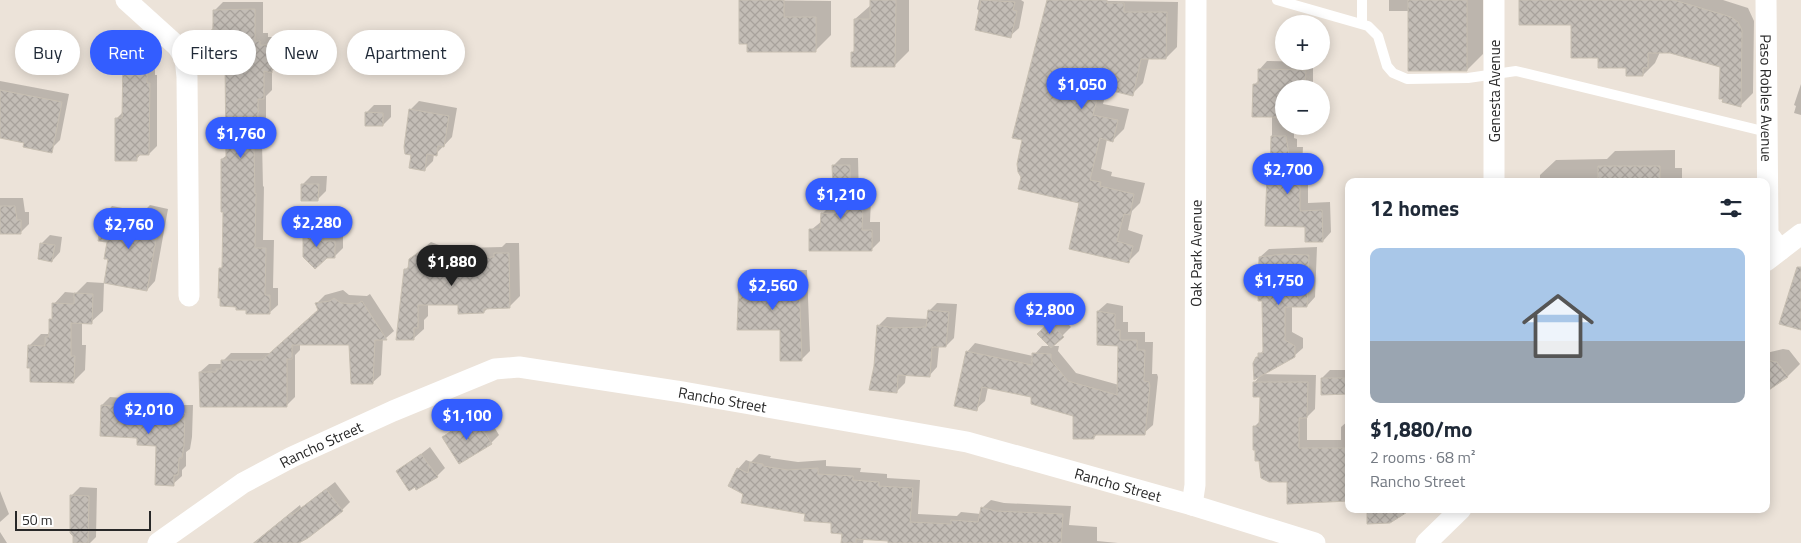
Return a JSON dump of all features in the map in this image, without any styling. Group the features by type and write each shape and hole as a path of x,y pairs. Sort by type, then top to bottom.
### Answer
{"street":[{"name":"Oak Park Avenue","path":"1192,505 1195,485 1196,0"},
{"name":"Genesta Avenue","path":"1494,0 1494,178"},
{"name":"Paso Robles Avenue","path":"1766,0 1767,178"},
{"path":"127,1 168,37 185,58 187,77 189,296"},
{"path":"1773,255 1801,234"},
{"name":"Paso Robles Avenue","path":"1770,242 1773,255"},
{"name":"Rancho Street","path":"158,543 243,483 292,457 393,411 495,369 519,367 682,392 967,442 1192,505 1315,543"},
{"path":"1426,543 1457,513"}],"lane":[{"path":"1278,0 1368,26 1378,36 1387,66 1394,73 1407,79 1468,78 1516,71 1767,132"},
{"path":"1317,0 1317,11"},
{"path":"1362,0 1362,24"}],"building":[{"path":"739,0 784,0 784,17 816,17 816,52 747,52 747,44 739,44"},
{"path":"870,0 896,0 895,67 851,67 851,52 854,52 854,19 870,19"},
{"path":"981,0 1015,2 1013,10 1017,11 1011,38 975,30"},
{"path":"1047,0 1107,0 1107,3 1124,3 1124,12 1167,12 1166,59 1141,59 1133,96 1100,88 1093,115 1118,120 1113,142 1100,138 1090,180 1101,182 1100,186 1134,194 1130,215 1124,214 1117,241 1133,246 1129,263 1069,249 1079,203 1018,189 1021,177 1017,164 1022,140 1012,138"},
{"path":"1408,0 1467,0 1467,71 1408,71"},
{"path":"1519,0 1674,0 1731,17 1738,22 1742,30 1741,107 1722,102 1723,99 1719,99 1720,67 1670,53 1648,53 1648,68 1643,68 1643,76 1626,76 1626,68 1598,68 1598,58 1571,58 1571,25 1519,25"},
{"path":"255,9 255,30 213,30 213,10"},
{"path":"256,41 260,41 260,45 266,45 266,72 264,71 264,99 258,99 258,147 254,147 256,193 255,248 266,248 265,295 270,295 270,314 246,314 246,310 236,310 236,307 220,306 220,298 218,298 219,268 222,268 223,212 221,212 221,159 226,159 225,75 256,75"},
{"path":"1258,69 1306,70 1305,80 1275,80 1275,117 1252,117 1253,84 1258,84"},
{"path":"123,75 147,75 147,83 150,83 149,155 137,155 137,161 115,161 115,118 122,118"},
{"path":"0,90 62,102 52,153 23,147 24,143 0,138"},
{"path":"409,109 449,116 444,147 438,146 437,156 427,154 425,171 409,168 411,155 405,154 404,147"},
{"path":"365,112 383,113 383,126 365,126"},
{"path":"1271,136 1286,136 1289,155 1295,155 1294,174 1299,174 1300,177 1300,211 1322,210 1323,242 1305,242 1305,227 1265,226 1267,176 1270,176"},
{"path":"832,165 850,165 851,206 863,207 862,230 872,230 872,251 809,251 809,229 820,229 821,213 834,214"},
{"path":"1598,166 1660,166 1660,178 1598,178"},
{"path":"301,184 319,184 318,201 301,201"},
{"path":"0,206 15,206 17,220 21,220 21,234 0,234"},
{"path":"140,213 160,217 147,291 104,283 108,259 104,259 107,242 98,241 103,214 139,221"},
{"path":"303,229 322,229 322,241 335,241 335,258 327,258 315,269 303,257"},
{"path":"40,243 55,245 52,262 38,259"},
{"path":"419,252 428,255 452,256 452,258 494,257 494,253 509,253 510,308 484,309 484,313 458,314 458,305 418,305 418,328 414,328 414,340 396,340 404,269 408,269 409,259"},
{"path":"1283,254 1309,255 1307,307 1285,307 1285,340 1295,346 1295,357 1254,380 1253,363 1256,357 1258,357 1258,353 1263,353 1262,301 1258,301 1259,257"},
{"path":"1797,267 1801,267 1801,330 1779,324"},
{"path":"739,278 799,278 802,361 780,361 780,330 737,330"},
{"path":"74,293 93,294 92,324 71,323 71,356 75,356 74,383 30,382 30,368 27,368 28,345 45,346 45,337 48,337 49,332 49,319 52,319 52,303 74,304"},
{"path":"334,298 341,303 357,304 362,301 387,340 375,340 373,384 351,384 349,345 292,345 292,359 287,359 287,407 200,407 199,372 216,372 216,369 221,369 221,360 262,360 318,310 315,303 330,301"},
{"path":"928,310 949,312 946,347 932,347 930,377 898,375 897,393 869,390 874,366 877,325 893,328 926,327"},
{"path":"1097,311 1115,314 1115,330 1120,330 1120,340 1137,340 1137,350 1145,350 1144,381 1149,382 1150,386 1145,435 1094,435 1094,439 1073,439 1073,416 1031,404 1031,397 982,387 977,411 954,406 966,351 1032,365 1032,353 1051,354 1051,360 1068,381 1117,395 1118,346 1097,345"},
{"path":"1050,322 1064,337 1051,348 1037,334"},
{"path":"1770,361 1777,362 1788,377 1770,389"},
{"path":"1321,378 1345,378 1345,394 1321,395"},
{"path":"1253,382 1308,382 1307,418 1299,418 1299,448 1345,448 1345,501 1287,504 1287,482 1269,482 1261,478 1259,461 1255,461 1255,450 1253,450 1253,426 1259,426 1260,397 1253,397"},
{"path":"101,405 172,410 172,413 185,413 184,446 182,458 179,458 178,475 174,475 174,486 155,485 156,446 137,445 137,438 100,436"},
{"path":"475,417 492,444 459,464 442,437"},
{"path":"421,454 438,477 416,490 415,487 409,491 396,471"},
{"path":"750,462 788,470 818,468 818,474 853,476 853,480 879,482 879,486 913,488 910,522 951,524 951,520 978,522 981,507 995,511 1063,514 1061,543 888,543 888,541 856,539 856,543 841,543 842,534 831,533 831,523 804,521 805,514 741,503 743,494 728,486 737,468 748,473"},
{"path":"326,489 343,511 308,538 299,543 254,543 291,513 292,515"},
{"path":"70,495 89,496 88,543 73,543 73,536 70,533"},
{"path":"1367,513 1406,513 1390,523 1367,524"}]}
